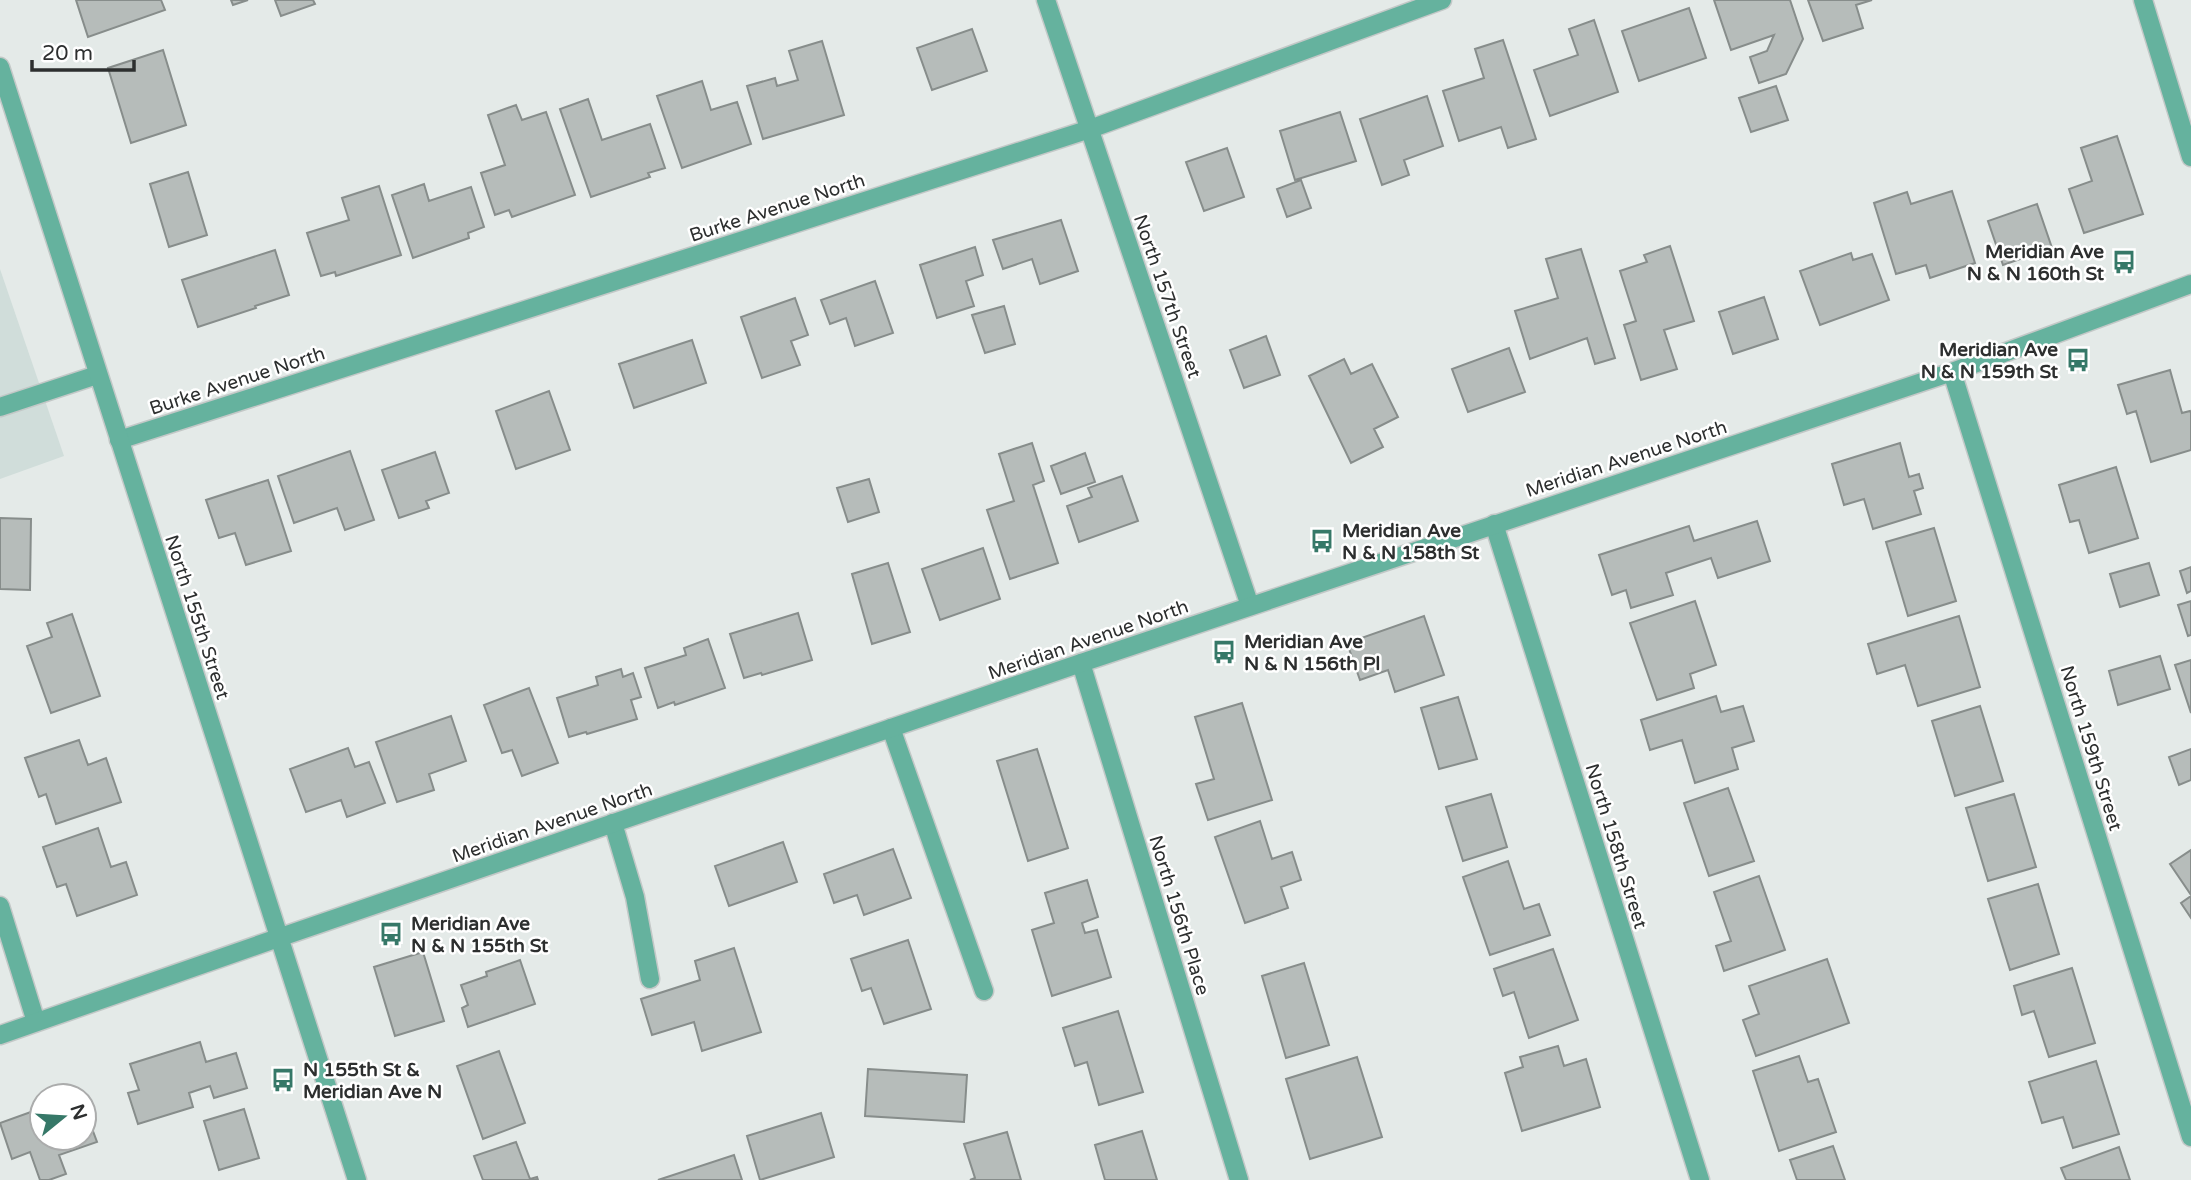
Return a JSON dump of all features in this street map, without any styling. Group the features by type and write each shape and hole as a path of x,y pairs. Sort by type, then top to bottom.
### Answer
{"street":[{"name":"North 157th Street","path":"1046,0 1250,606"},
{"name":"Burke Avenue North","path":"119,440 1090,129 1442,0"},
{"path":"2143,0 2191,157"},
{"name":"North 155th Street","path":"0,67 357,1180"},
{"name":"Meridian Avenue North","path":"0,1035 1081,663 1952,372 2191,284"},
{"name":"North 159th Street","path":"1952,372 2191,1137"},
{"path":"0,407 97,374"},
{"name":"North 158th Street","path":"1494,524 1700,1180"},
{"name":"North 156th Place","path":"1081,663 1239,1180"},
{"path":"891,728 984,991"},
{"path":"612,823 635,897 650,979"},
{"path":"0,906 37,1022"}],"shaded area":[{"path":"0,269 64,456 0,479"}],"building":[{"path":"76,0 161,0 165,10 88,37"},
{"path":"231,0 248,0 233,5"},
{"path":"275,0 313,0 315,4 281,16"},
{"path":"1714,0 1790,0 1803,39 1786,74 1759,83 1750,57 1767,51 1774,35 1731,50"},
{"path":"1808,0 1872,0 1856,5 1863,28 1823,41"},
{"path":"1689,8 1706,58 1639,81 1622,31"},
{"path":"1594,20 1618,92 1550,116 1534,70 1578,55 1569,29"},
{"path":"972,29 987,71 932,90 917,48"},
{"path":"1503,40 1536,139 1508,148 1501,127 1459,141 1443,91 1484,78 1475,49"},
{"path":"822,41 844,115 763,139 747,86 775,78 777,86 798,80 789,51"},
{"path":"163,50 186,125 131,143 108,68"},
{"path":"702,81 711,110 737,102 751,144 682,168 657,96"},
{"path":"1776,86 1788,120 1751,132 1739,98"},
{"path":"1427,96 1443,146 1404,160 1409,175 1382,185 1360,119"},
{"path":"588,99 602,140 650,124 665,168 648,173 650,177 591,197 560,109"},
{"path":"516,105 522,120 546,112 575,195 512,217 509,210 495,215 481,173 505,165 488,115"},
{"path":"1340,112 1356,161 1295,180 1280,131"},
{"path":"2117,136 2143,214 2084,233 2069,189 2092,181 2081,148"},
{"path":"1227,148 1244,197 1204,211 1186,162"},
{"path":"188,172 207,235 169,247 150,184"},
{"path":"1301,180 1311,208 1287,217 1277,189"},
{"path":"424,184 429,201 471,187 484,227 468,233 469,238 413,258 392,195"},
{"path":"379,186 401,255 336,276 335,272 321,276 307,233 349,220 342,198"},
{"path":"1952,191 1975,263 1930,278 1926,265 1896,274 1874,203 1907,192 1911,204"},
{"path":"2037,204 2052,248 2003,265 1988,221"},
{"path":"1061,220 1078,271 1040,284 1032,259 1003,269 993,240"},
{"path":"1670,246 1694,321 1664,330 1677,369 1641,380 1624,325 1636,321 1620,271 1647,262 1644,255"},
{"path":"975,247 983,275 966,281 974,306 937,318 920,265"},
{"path":"1581,249 1615,358 1595,364 1587,338 1530,359 1515,311 1558,298 1546,259"},
{"path":"275,250 289,295 198,327 182,280"},
{"path":"1851,253 1853,260 1872,254 1889,300 1820,325 1800,271"},
{"path":"875,281 893,333 855,346 846,318 830,324 821,300"},
{"path":"1764,297 1778,339 1733,354 1719,312"},
{"path":"795,298 808,335 791,341 800,365 762,378 741,317"},
{"path":"1004,306 1015,344 985,353 972,315"},
{"path":"1266,336 1280,375 1244,388 1230,350"},
{"path":"692,340 706,383 634,408 619,364"},
{"path":"1509,348 1525,392 1468,412 1452,369"},
{"path":"1344,359 1351,374 1372,364 1398,417 1374,429 1383,447 1351,463 1309,376"},
{"path":"2170,370 2182,413 2191,413 2191,450 2151,462 2136,411 2127,414 2118,385"},
{"path":"549,391 570,450 516,469 496,411"},
{"path":"1032,443 1044,481 1033,485 1058,563 1010,579 987,510 1014,501 999,454"},
{"path":"1900,443 1909,477 1919,474 1923,488 1914,491 1921,514 1873,529 1864,499 1844,505 1832,464"},
{"path":"350,451 374,520 345,530 337,508 294,523 278,476"},
{"path":"435,452 449,493 426,501 429,508 399,518 382,470"},
{"path":"1085,453 1095,482 1061,494 1051,466"},
{"path":"2116,467 2138,538 2089,553 2079,520 2070,522 2059,485"},
{"path":"1122,476 1138,521 1079,542 1067,506 1092,497 1088,488"},
{"path":"869,479 879,512 848,522 837,488"},
{"path":"268,480 291,551 246,565 235,533 219,538 206,500"},
{"path":"0,518 31,519 30,590 0,589"},
{"path":"1757,521 1770,561 1718,578 1711,558 1666,573 1673,595 1631,608 1626,590 1612,595 1599,555 1689,526 1694,541"},
{"path":"1934,528 1956,601 1908,616 1886,542"},
{"path":"983,548 1000,599 940,620 922,569"},
{"path":"888,563 910,632 872,644 852,574"},
{"path":"2149,563 2159,595 2120,607 2110,574"},
{"path":"2191,567 2191,591 2187,593 2180,571"},
{"path":"1695,601 1716,665 1690,674 1694,688 1657,700 1630,623"},
{"path":"2191,601 2191,635 2188,636 2178,605"},
{"path":"798,613 812,660 744,678 730,634"},
{"path":"72,614 100,696 51,713 27,646 52,637 47,623"},
{"path":"1424,616 1444,675 1395,692 1388,670 1360,680 1347,643"},
{"path":"1959,616 1980,687 1918,706 1905,665 1877,674 1868,644"},
{"path":"708,639 725,688 658,708 645,668 686,655 684,648"},
{"path":"2160,656 2170,689 2118,705 2109,671"},
{"path":"2191,660 2191,713 2175,665"},
{"path":"621,669 623,677 633,673 641,697 631,700 637,719 569,737 557,698 598,685 596,677"},
{"path":"529,688 558,763 522,776 512,750 502,753 484,705"},
{"path":"1716,696 1721,712 1743,706 1754,741 1732,748 1738,769 1695,783 1682,740 1650,750 1641,720"},
{"path":"1458,697 1477,759 1439,769 1421,708"},
{"path":"1242,703 1272,800 1208,820 1196,784 1214,779 1195,717"},
{"path":"1980,706 2003,781 1955,796 1932,721"},
{"path":"451,716 466,761 429,774 434,790 397,802 376,742"},
{"path":"79,740 88,765 106,758 121,802 56,824 46,794 39,797 25,758"},
{"path":"348,748 355,767 369,762 385,803 347,817 341,800 306,812 290,769"},
{"path":"1037,749 1068,848 1028,861 997,761"},
{"path":"2191,749 2191,780 2179,785 2169,757"},
{"path":"1728,788 1754,861 1709,876 1684,803"},
{"path":"1491,794 1507,847 1463,861 1446,807"},
{"path":"2014,794 2036,867 1988,881 1966,808"},
{"path":"1260,821 1272,859 1292,852 1301,880 1281,887 1288,908 1245,923 1215,837"},
{"path":"98,828 111,867 126,862 137,895 77,916 66,884 57,887 43,847"},
{"path":"783,842 797,882 729,906 715,866"},
{"path":"893,849 911,898 864,915 857,895 834,903 824,874"},
{"path":"2191,850 2191,895 2170,864"},
{"path":"1508,861 1524,909 1539,904 1550,935 1490,955 1463,877"},
{"path":"1759,876 1785,950 1724,971 1716,946 1731,941 1714,892"},
{"path":"1087,880 1098,917 1082,923 1085,933 1097,930 1111,977 1052,996 1032,930 1054,923 1045,893"},
{"path":"2038,884 2059,954 2010,970 1988,899"},
{"path":"2191,896 2191,918 2181,903"},
{"path":"908,940 931,1009 884,1024 871,988 862,991 851,959"},
{"path":"734,948 761,1032 702,1051 694,1022 652,1035 641,999 700,980 695,961"},
{"path":"1553,949 1578,1020 1529,1038 1514,992 1503,996 1494,969"},
{"path":"423,952 444,1021 395,1036 374,967"},
{"path":"1827,959 1849,1023 1756,1056 1743,1020 1759,1014 1749,986"},
{"path":"520,960 535,1004 468,1027 462,1008 468,1005 461,985 487,976 486,972"},
{"path":"1304,963 1329,1045 1286,1058 1262,976"},
{"path":"2072,968 2095,1043 2049,1057 2034,1011 2022,1015 2014,986"},
{"path":"1118,1011 1143,1092 1099,1105 1087,1062 1075,1066 1063,1028"},
{"path":"200,1042 206,1062 236,1053 247,1088 214,1098 210,1086 189,1093 193,1107 138,1124 128,1093 139,1090 130,1064"},
{"path":"1558,1046 1564,1066 1586,1059 1600,1107 1522,1131 1505,1073 1523,1067 1520,1057"},
{"path":"499,1051 525,1123 483,1139 457,1066"},
{"path":"1799,1056 1808,1082 1818,1079 1836,1132 1779,1151 1753,1071"},
{"path":"1357,1057 1382,1137 1310,1159 1286,1079"},
{"path":"2096,1061 2119,1134 2073,1148 2063,1117 2042,1123 2029,1082"},
{"path":"868,1069 967,1075 964,1122 865,1116"},
{"path":"244,1109 259,1158 219,1170 204,1121"},
{"path":"28,1113 30,1152 12,1159 0,1123"},
{"path":"821,1113 834,1157 760,1180 747,1136"},
{"path":"1142,1131 1157,1180 1105,1180 1095,1145"},
{"path":"1007,1132 1021,1180 970,1180 975,1178 964,1144"},
{"path":"516,1142 530,1179 537,1177 538,1180 483,1180 474,1156"},
{"path":"1833,1146 1845,1180 1797,1180 1790,1160"},
{"path":"2119,1147 2130,1180 2066,1180 2061,1168"},
{"path":"30,1152 68,1152 59,1155 66,1174 40,1180"},
{"path":"734,1155 742,1180 658,1180"}],"place":[{"name":"Meridian Ave N & N 160th St","path":"2124,262"},
{"name":"Meridian Ave N & N 159th St","path":"2078,360"},
{"name":"Meridian Ave N & N 158th St","path":"1322,541"},
{"name":"Meridian Ave N & N 156th Pl","path":"1224,652"},
{"name":"Meridian Ave N & N 155th St","path":"391,934"},
{"name":"N 155th St & Meridian Ave N","path":"283,1080"}]}
